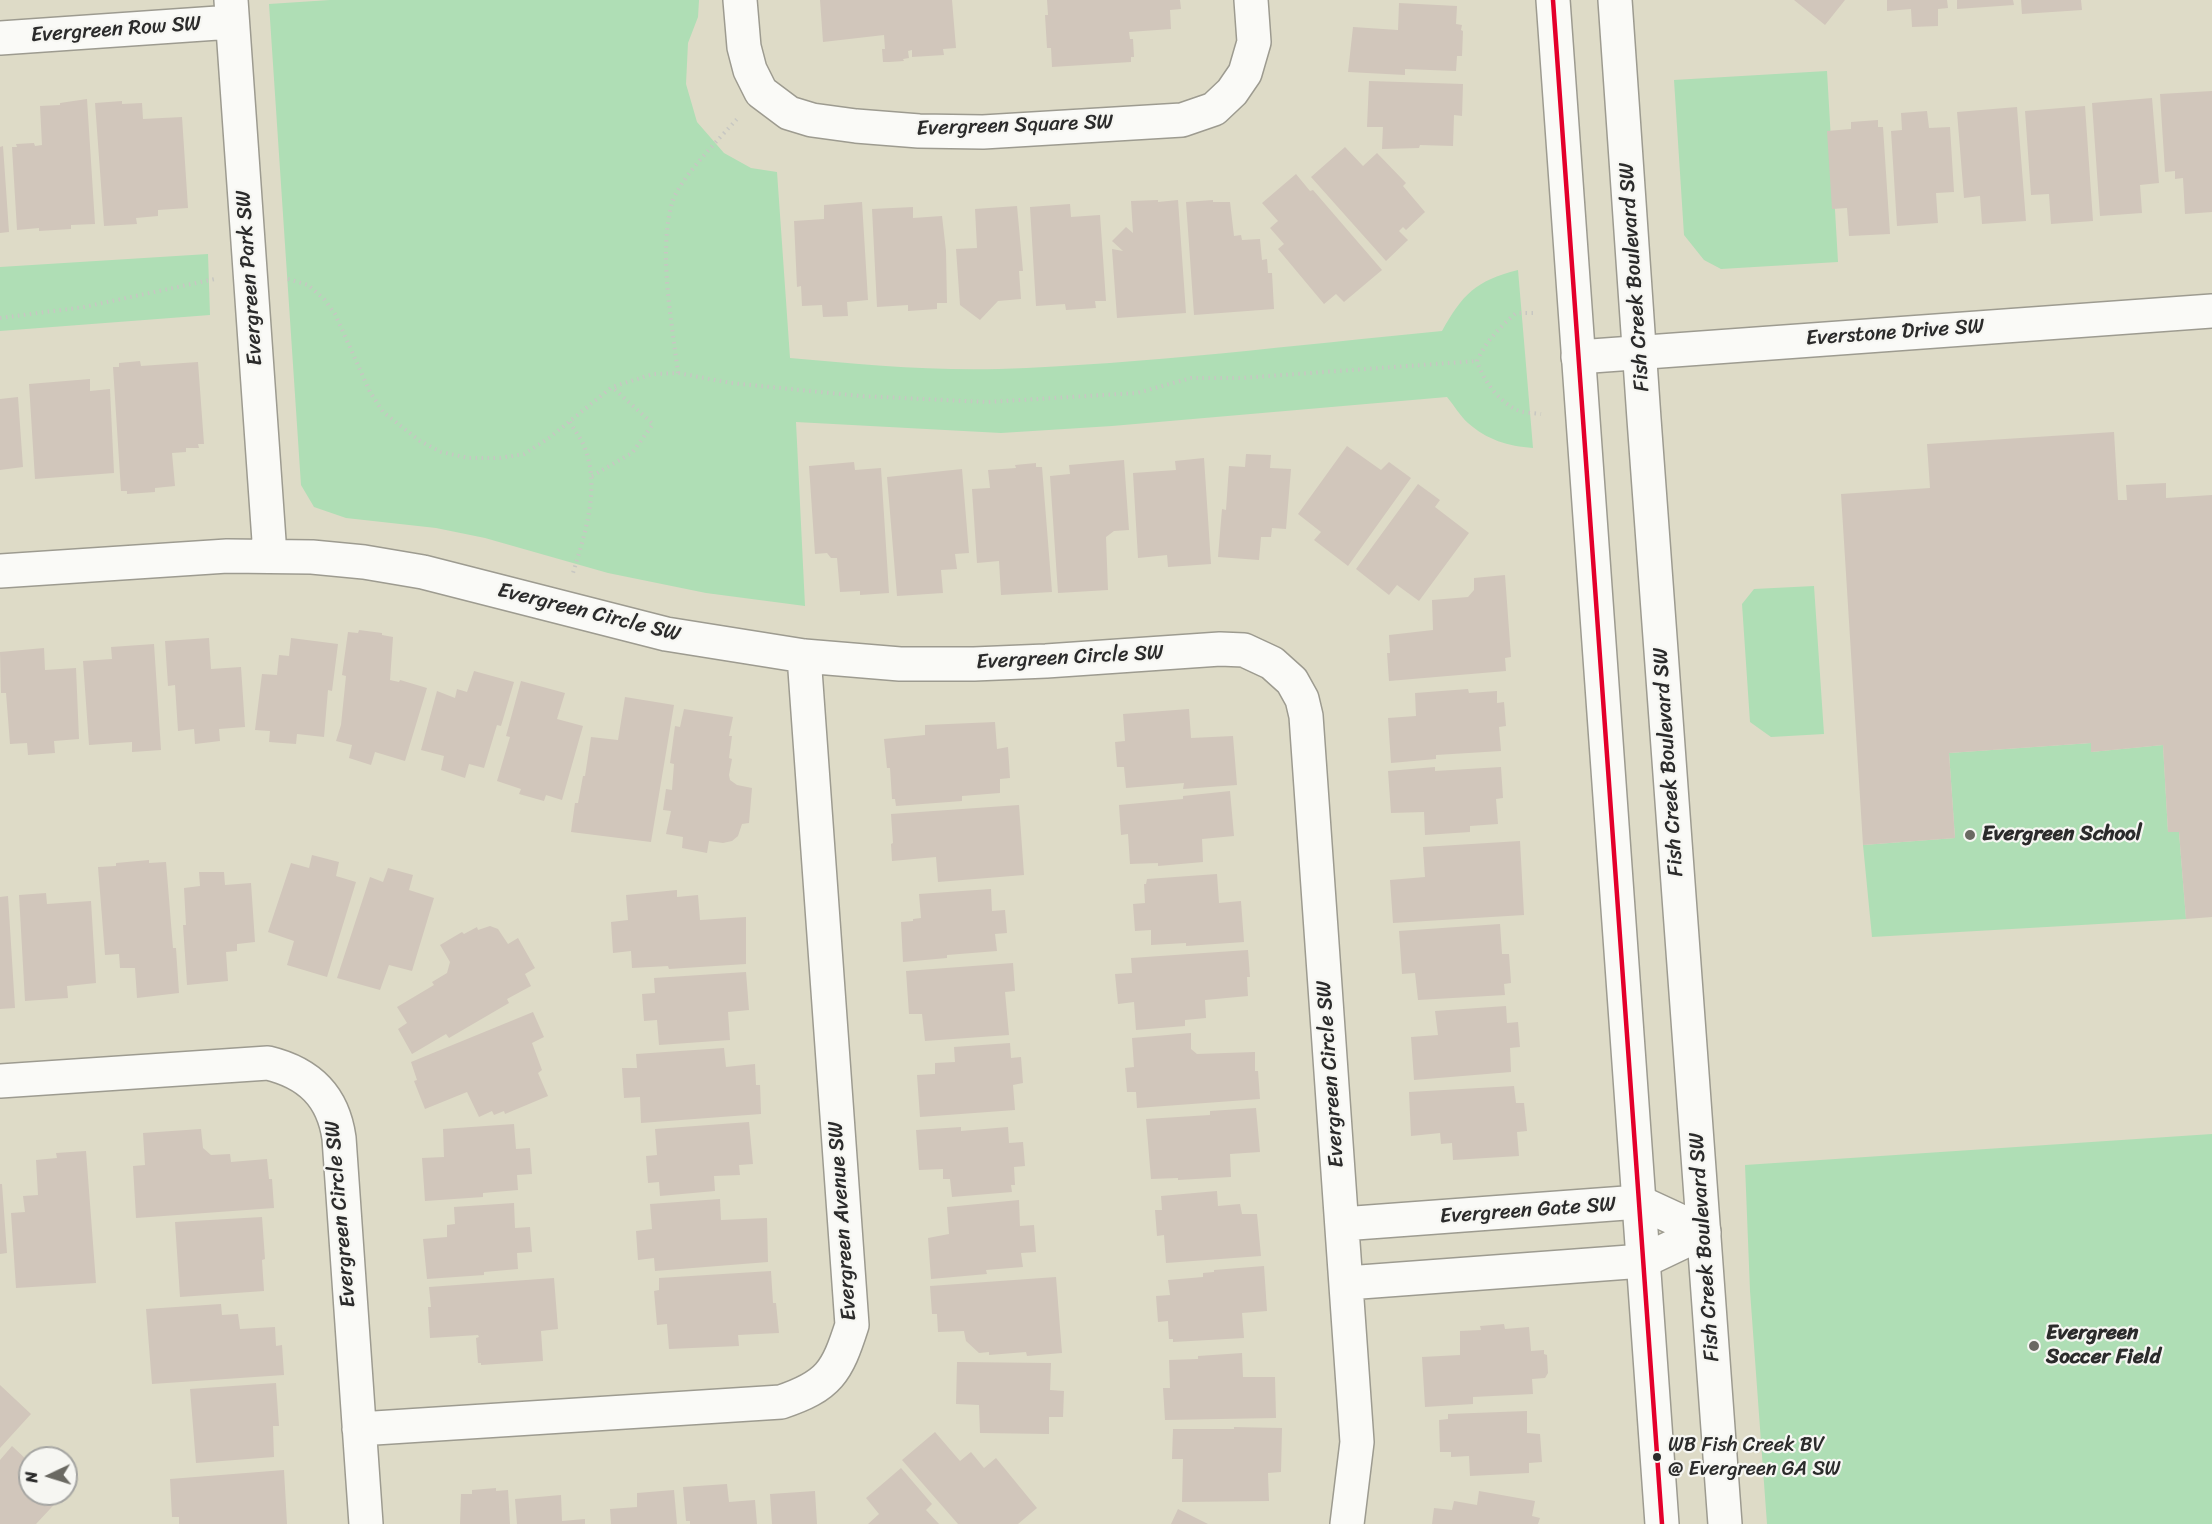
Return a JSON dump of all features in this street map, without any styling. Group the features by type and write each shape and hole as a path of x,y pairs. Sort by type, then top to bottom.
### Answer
{"street":[{"name":"Evergreen Square SW","path":"740,0 744,47 750,70 761,92 789,113 812,120 856,126 919,131 983,132 1182,120 1214,109 1232,92 1245,73 1254,42 1251,0"},
{"path":"1553,0 1662,1524"},
{"name":"Fish Creek Boulevard SW","path":"1615,0 1725,1524"},
{"name":"Evergreen Row SW","path":"0,38 231,11"},
{"name":"Evergreen Park SW","path":"231,11 270,555"},
{"name":"Everstone Drive SW","path":"1578,357 2212,311"},
{"name":"Evergreen Circle SW","path":"0,571 227,556 270,555 322,558 423,572 666,634 804,656 900,664 975,664 1236,649 1244,650 1272,663 1292,681 1302,699 1306,716 1358,1442 1347,1524"},
{"name":"Evergreen Avenue SW","path":"359,1430 781,1402 816,1386 834,1370 852,1325 804,656"},
{"name":"Evergreen Circle SW","path":"0,1081 268,1063 287,1067 308,1079 328,1103 336,1119 366,1524"},
{"name":"Evergreen Gate SW","path":"1342,1224 1639,1202 1704,1232"},
{"path":"1347,1283 1643,1261 1704,1232"}],"path":[{"path":"678,373 669,292 667,242 672,201 717,140 761,92"},
{"path":"0,318 84,307 213,279 250,275 283,277 308,285 324,299 335,315 370,392 383,412 420,441 441,453 468,458 500,458 524,454 549,438 612,387 653,374 678,373 730,383 860,396 987,402 1137,393 1191,378 1241,378 1477,361"},
{"path":"1533,313 1516,313 1497,329 1477,361 1482,376 1497,394 1517,411 1541,414"},
{"path":"592,476 632,453 653,424 612,387"},
{"path":"564,609 587,528 592,476 584,446 570,422"}],"green space":[{"path":"330,0 699,0 698,17 688,43 686,84 697,122 724,153 751,168 777,172 790,358 920,368 1054,367 1442,331 1457,307 1472,291 1491,279 1518,270 1533,448 1506,444 1483,434 1465,420 1447,397 1112,426 1001,433 796,422 805,606 706,593 608,573 485,538 436,528 346,518 314,507 301,485 269,4"},
{"path":"1827,71 1838,262 1721,269 1704,260 1684,235 1674,80"},
{"path":"208,254 210,315 0,331 0,267"},
{"path":"1814,586 1824,734 1771,737 1750,722 1742,604 1754,589"},
{"path":"2091,743 2091,752 2163,745 2168,832 2179,832 2186,919 1872,937 1863,845 1955,838 1949,753"},
{"name":"Evergreen Soccer Field","path":"2212,1134 2212,1524 1767,1524 1750,1291 1745,1165"}],"building":[{"path":"820,0 952,0 956,48 943,49 944,55 912,57 912,50 908,51 909,58 903,59 904,61 883,62 884,35 823,42"},
{"path":"1047,0 1180,0 1181,9 1170,10 1171,29 1129,32 1130,39 1133,39 1134,57 1131,57 1131,62 1052,67 1051,48 1047,48 1045,15 1048,15"},
{"path":"1794,0 1845,0 1825,25"},
{"path":"1887,0 1947,0 1948,8 1938,9 1938,26 1912,27 1911,9 1887,11"},
{"path":"1957,0 2013,0 2014,5 1957,9"},
{"path":"2021,0 2081,0 2082,10 2022,14"},
{"path":"1399,3 1457,6 1456,24 1462,25 1461,30 1463,31 1462,56 1457,56 1456,71 1405,69 1405,75 1348,72 1353,27 1398,30"},
{"path":"1369,81 1463,84 1462,116 1454,115 1453,146 1420,145 1419,148 1382,149 1383,127 1367,127"},
{"path":"2212,91 2212,212 2185,214 2183,178 2175,179 2175,171 2165,172 2160,94"},
{"path":"2152,98 2159,183 2140,185 2142,213 2100,216 2092,103"},
{"path":"87,99 95,224 71,225 71,229 17,230 12,147 17,147 16,144 42,145 40,106 60,105 60,103"},
{"path":"122,101 122,104 142,103 143,119 182,117 188,208 158,210 158,216 136,218 137,224 104,226 95,103"},
{"path":"2085,106 2093,221 2051,224 2049,194 2031,195 2025,111"},
{"path":"2017,107 2026,221 1982,224 1980,196 1964,198 1957,112"},
{"path":"1927,111 1929,128 1950,127 1954,192 1936,193 1938,223 1897,226 1891,131 1902,130 1901,113"},
{"path":"1878,120 1878,127 1883,127 1890,234 1849,236 1847,208 1832,209 1827,131 1851,129 1851,122"},
{"path":"3,146 9,232 0,233 0,147"},
{"path":"1345,147 1363,166 1377,153 1406,183 1403,186 1425,212 1406,230 1403,227 1399,231 1408,240 1386,261 1311,177"},
{"path":"1296,174 1310,191 1313,190 1382,270 1344,302 1336,294 1324,304 1278,249 1284,244 1270,228 1278,221 1262,203"},
{"path":"1158,200 1158,202 1178,200 1186,313 1117,318 1112,249 1123,251 1112,241 1126,227 1133,233 1131,201"},
{"path":"1213,200 1213,202 1230,202 1234,236 1241,235 1242,240 1260,239 1262,260 1267,259 1268,273 1272,273 1274,309 1194,315 1186,202"},
{"path":"862,202 868,300 847,302 848,316 823,317 822,305 802,306 801,286 797,287 794,221 824,219 824,205"},
{"path":"1070,204 1071,217 1100,215 1106,301 1095,301 1096,308 1066,310 1065,304 1036,306 1030,207"},
{"path":"1017,206 1023,271 1019,271 1021,299 998,301 980,320 960,305 956,249 977,248 975,209"},
{"path":"913,207 913,218 942,216 946,251 947,303 937,303 937,309 908,311 908,305 877,307 872,209"},
{"path":"140,361 141,366 198,362 204,444 198,444 199,448 186,448 186,452 172,453 175,486 155,488 155,492 127,494 127,491 121,491 113,367 119,367 119,363"},
{"path":"90,379 90,391 110,389 114,473 35,479 29,384"},
{"path":"18,397 23,467 0,470 0,399"},
{"path":"2114,432 2118,500 2127,500 2126,485 2166,483 2166,498 2212,495 2212,917 2186,919 2179,832 2168,832 2163,745 2091,752 2091,743 1949,753 1955,838 1863,845 1841,494 1930,488 1927,444"},
{"path":"1347,446 1381,470 1389,462 1411,478 1348,566 1314,540 1321,532 1298,514"},
{"path":"1246,454 1271,455 1270,468 1291,469 1286,529 1272,528 1271,537 1261,537 1259,560 1218,557 1222,509 1226,510 1229,466 1245,467"},
{"path":"1204,458 1211,564 1168,567 1167,555 1138,558 1133,473 1176,470 1175,461"},
{"path":"1124,460 1129,530 1114,531 1106,537 1108,590 1058,593 1050,476 1070,474 1069,465"},
{"path":"854,462 855,470 881,468 889,593 860,595 860,591 840,592 837,558 831,558 827,553 815,554 809,466"},
{"path":"1036,463 1036,467 1042,467 1052,592 1001,595 999,561 977,563 972,489 990,488 988,470 1016,468 1015,465"},
{"path":"962,469 969,553 955,554 957,569 941,570 943,593 897,596 887,477"},
{"path":"1418,484 1440,500 1435,507 1469,533 1419,601 1397,585 1389,595 1356,569"},
{"path":"1505,575 1511,657 1505,658 1506,671 1389,681 1387,653 1390,653 1389,635 1433,630 1432,600 1468,597 1474,590 1474,578"},
{"path":"359,630 393,637 390,680 399,682 400,680 427,688 405,761 375,752 371,765 349,758 352,745 336,741 341,725 346,676 342,675 348,632 358,633"},
{"path":"209,638 211,669 241,667 245,727 219,729 220,741 195,744 194,729 178,731 175,685 168,686 165,641"},
{"path":"291,638 338,644 332,691 328,690 324,737 297,734 296,744 269,742 270,731 255,730 262,674 277,675 279,655 289,656"},
{"path":"154,644 161,750 132,752 132,742 89,745 83,661 112,659 111,647"},
{"path":"44,648 45,670 76,668 79,739 54,741 55,753 28,755 27,743 10,744 6,693 1,693 0,652"},
{"path":"474,671 514,682 501,726 497,725 484,768 469,764 465,778 441,770 444,756 421,750 437,691 455,698 457,689 467,692"},
{"path":"521,681 565,693 557,719 583,726 562,800 546,795 544,801 519,794 521,789 497,781 510,737 506,736"},
{"path":"1468,689 1469,693 1497,691 1497,703 1504,702 1506,726 1499,727 1501,751 1436,755 1436,759 1391,763 1388,718 1416,716 1415,693"},
{"path":"625,697 674,705 651,842 571,832 575,803 578,803 583,776 585,776 591,737 618,740"},
{"path":"684,709 733,717 729,736 732,736 729,758 732,759 730,780 737,785 752,788 749,823 742,824 738,836 732,841 723,843 709,841 707,853 682,848 683,837 666,834 671,811 663,810 666,789 672,790 674,764 670,763 675,726 680,727"},
{"path":"1189,709 1191,738 1233,736 1237,785 1183,789 1184,783 1126,788 1124,767 1117,767 1115,742 1125,741 1123,714"},
{"path":"995,722 997,749 1008,747 1010,778 1000,779 1000,793 962,796 962,801 896,806 895,799 892,799 890,768 887,768 884,739 925,735 925,725"},
{"path":"1435,767 1435,771 1501,767 1503,798 1496,799 1498,824 1470,826 1470,832 1425,835 1424,812 1391,813 1388,771"},
{"path":"1230,791 1234,836 1202,839 1203,862 1158,866 1158,863 1130,864 1128,834 1121,835 1119,805 1183,799 1183,796"},
{"path":"1019,805 1024,875 938,882 936,857 892,861 891,814"},
{"path":"1520,841 1524,915 1393,923 1390,880 1425,877 1423,847"},
{"path":"312,855 339,862 336,876 356,882 327,977 287,965 294,941 268,932 291,863 309,868"},
{"path":"149,860 149,863 166,862 179,993 137,998 135,968 120,968 119,954 105,955 98,867"},
{"path":"388,868 413,875 409,890 434,898 412,971 389,965 380,990 337,978 370,877 383,882"},
{"path":"199,872 224,872 225,885 251,883 255,942 237,944 237,951 226,952 228,981 187,985 183,925 186,925 184,888 200,886"},
{"path":"1217,874 1219,903 1241,901 1244,942 1186,946 1186,943 1151,945 1151,930 1135,931 1133,904 1145,903 1144,884 1147,879"},
{"path":"991,889 992,911 1005,910 1007,933 995,934 997,951 947,955 947,958 903,962 901,922 921,918 919,894"},
{"path":"677,890 677,897 698,895 700,920 746,917 746,964 669,969 668,966 632,968 631,951 613,953 611,922 628,920 626,895"},
{"path":"46,893 47,904 91,901 96,983 67,986 68,998 25,1001 19,895"},
{"path":"8,896 15,1008 0,1009 0,897"},
{"path":"1500,924 1502,954 1509,954 1511,983 1504,984 1505,995 1418,1000 1415,973 1402,974 1399,931"},
{"path":"490,926 498,929 508,944 518,938 535,968 525,974 531,986 507,999 509,1003 449,1038 446,1034 412,1054 398,1029 407,1023 397,1007 434,985 432,982 447,973 450,962 440,945 462,932 464,934 477,927 478,930"},
{"path":"1248,950 1250,977 1247,977 1248,996 1205,1000 1206,1018 1185,1020 1185,1026 1136,1030 1134,1002 1118,1004 1115,974 1132,973 1131,958"},
{"path":"1013,963 1015,991 1005,992 1009,1035 925,1041 922,1014 909,1014 906,971"},
{"path":"746,972 749,1010 728,1012 730,1040 659,1045 657,1020 644,1021 642,994 655,993 654,978"},
{"path":"1506,1006 1507,1023 1518,1022 1520,1047 1510,1048 1511,1072 1414,1080 1411,1037 1438,1035 1435,1011"},
{"path":"533,1012 544,1037 532,1043 542,1070 538,1073 548,1096 505,1114 504,1111 494,1115 492,1111 479,1117 467,1092 425,1109 414,1081 417,1080 411,1062"},
{"path":"1191,1033 1191,1049 1197,1054 1255,1052 1255,1071 1258,1071 1260,1099 1137,1108 1136,1092 1127,1092 1125,1068 1134,1067 1132,1038"},
{"path":"1010,1043 1011,1058 1021,1057 1023,1083 1013,1085 1015,1110 920,1117 917,1075 935,1074 935,1063 955,1062 954,1047"},
{"path":"724,1048 726,1067 755,1064 756,1085 760,1085 761,1114 641,1123 640,1097 624,1098 622,1068 637,1068 636,1054"},
{"path":"1514,1086 1516,1103 1524,1103 1527,1131 1517,1132 1519,1156 1453,1160 1452,1143 1441,1144 1440,1133 1411,1136 1409,1092"},
{"path":"1256,1108 1260,1152 1230,1154 1231,1177 1151,1179 1146,1119 1210,1115 1210,1111"},
{"path":"749,1122 753,1164 739,1165 740,1175 714,1176 715,1191 660,1196 659,1182 648,1183 646,1156 657,1155 655,1129"},
{"path":"514,1124 516,1149 530,1148 532,1174 517,1175 518,1190 483,1193 483,1197 425,1201 422,1158 444,1157 443,1129"},
{"path":"961,1127 961,1131 1008,1127 1009,1143 1023,1142 1025,1166 1014,1167 1015,1185 1011,1185 1012,1192 952,1197 950,1179 943,1179 943,1169 919,1170 916,1130"},
{"path":"201,1129 203,1148 211,1155 230,1154 231,1162 267,1159 269,1179 272,1179 274,1208 136,1218 133,1166 145,1165 143,1133"},
{"path":"86,1151 96,1283 16,1288 11,1213 25,1212 23,1196 38,1195 36,1160 57,1158 56,1153"},
{"path":"0,1184 2,1184 7,1253 0,1254"},
{"path":"1217,1191 1218,1206 1240,1204 1242,1214 1257,1214 1261,1256 1166,1263 1164,1235 1157,1236 1155,1210 1162,1210 1161,1196"},
{"path":"720,1199 721,1220 767,1218 768,1262 655,1271 654,1258 638,1260 636,1231 652,1229 650,1204"},
{"path":"1019,1200 1020,1226 1034,1225 1036,1252 1021,1253 1023,1267 986,1270 987,1274 931,1279 928,1238 949,1234 947,1207"},
{"path":"514,1203 515,1228 530,1227 532,1252 517,1253 518,1269 484,1272 484,1275 427,1279 423,1239 447,1237 447,1225 455,1224 454,1207"},
{"path":"262,1217 265,1259 262,1260 264,1291 180,1297 175,1222"},
{"path":"1264,1266 1267,1311 1242,1313 1244,1338 1173,1342 1173,1339 1169,1339 1168,1321 1158,1322 1156,1296 1170,1295 1168,1280 1203,1277 1203,1273 1214,1272 1214,1270"},
{"path":"771,1271 773,1303 776,1303 779,1333 738,1335 739,1346 669,1349 667,1324 657,1325 654,1291 659,1290 659,1278"},
{"path":"1056,1277 1062,1353 1027,1356 1026,1352 989,1355 989,1352 979,1353 966,1341 964,1331 938,1332 937,1314 932,1314 930,1286"},
{"path":"554,1278 558,1329 541,1331 543,1361 481,1365 478,1363 476,1338 479,1337 478,1335 430,1338 429,1287"},
{"path":"221,1304 222,1315 238,1314 240,1329 275,1327 276,1346 282,1345 284,1375 152,1384 146,1309"},
{"path":"1504,1324 1505,1329 1529,1327 1531,1351 1544,1350 1544,1354 1547,1355 1548,1373 1545,1378 1532,1379 1533,1394 1473,1397 1473,1404 1425,1407 1422,1357 1460,1355 1460,1331 1481,1330 1480,1326"},
{"path":"1242,1353 1243,1377 1275,1377 1276,1418 1165,1420 1163,1388 1170,1388 1169,1360"},
{"path":"957,1362 1051,1363 1050,1390 1064,1391 1063,1417 1049,1417 1049,1434 980,1433 979,1405 956,1404"},
{"path":"276,1383 279,1426 273,1426 274,1457 196,1463 190,1389"},
{"path":"0,1385 31,1414 0,1448"},
{"path":"1527,1411 1527,1433 1540,1434 1542,1462 1529,1463 1529,1473 1470,1476 1469,1456 1451,1457 1451,1452 1440,1452 1439,1420 1448,1419 1448,1414"},
{"path":"1234,1427 1282,1428 1281,1472 1268,1473 1269,1501 1182,1502 1183,1459 1172,1459 1173,1429 1234,1429"},
{"path":"935,1432 960,1461 971,1452 984,1468 996,1458 1037,1508 1018,1524 958,1524 902,1460"},
{"path":"12,1446 18,1452 18,1506 53,1506 36,1524 0,1524 0,1460"},
{"path":"901,1468 932,1504 926,1510 939,1524 868,1524 879,1514 866,1498"},
{"path":"284,1470 287,1524 179,1524 179,1517 172,1517 170,1479"},
{"path":"727,1484 729,1502 755,1500 757,1524 690,1524 690,1521 686,1521 683,1487"},
{"path":"496,1488 496,1491 508,1490 510,1524 460,1524 461,1494 472,1494 472,1490"},
{"path":"674,1490 677,1524 611,1524 610,1509 637,1507 637,1493"},
{"path":"815,1491 817,1524 772,1524 770,1494"},
{"path":"1479,1491 1535,1501 1532,1516 1540,1518 1538,1524 1432,1524 1434,1508 1452,1510 1454,1501 1477,1505"},
{"path":"561,1495 562,1521 585,1519 585,1524 517,1524 515,1499"},
{"path":"1178,1509 1208,1524 1171,1524"}],"transit line":[{"path":"1553,0 1662,1524"}],"place":[{"name":"Evergreen School","path":"1970,835"},
{"name":"Evergreen Soccer Field","path":"2034,1346"},
{"name":"WB Fish Creek BV @ Evergreen GA SW","path":"1657,1457"}]}
